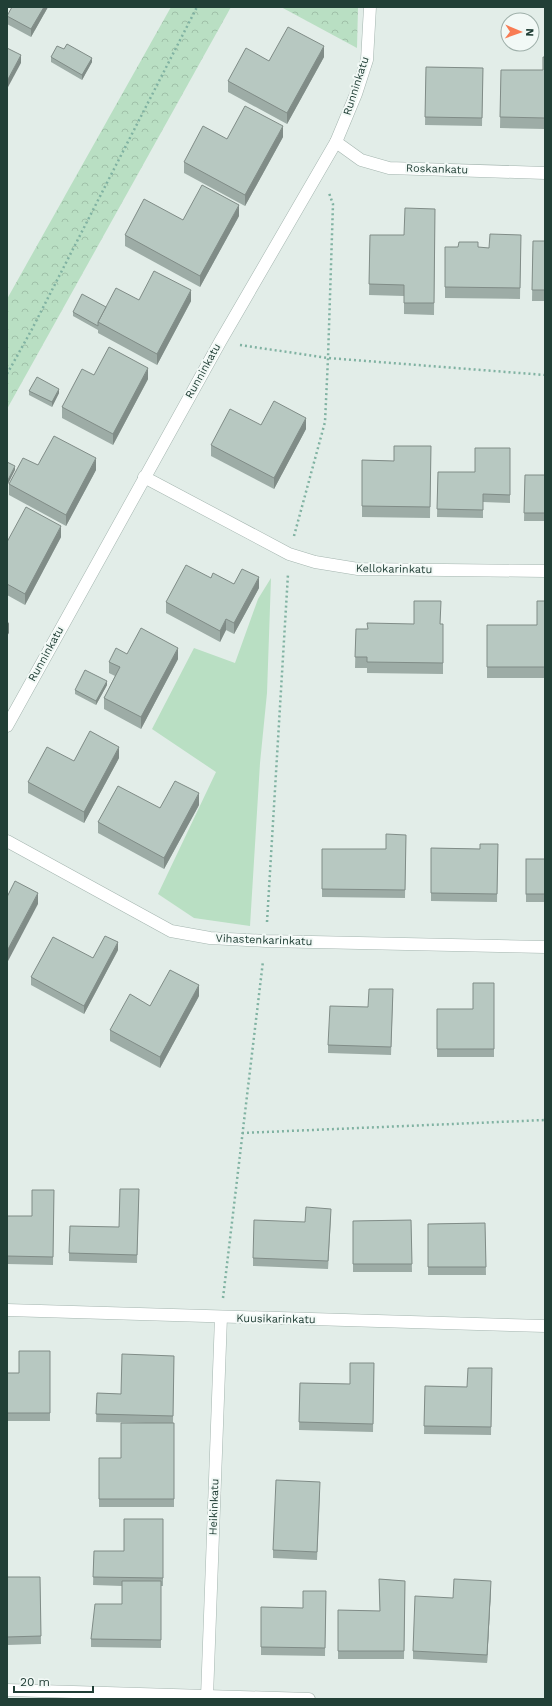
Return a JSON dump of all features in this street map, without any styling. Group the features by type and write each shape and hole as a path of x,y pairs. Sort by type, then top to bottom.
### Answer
{"street":[{"name":"Runninkatu","path":"7,726 220,342 336,142 356,94 366,60 370,7"},
{"name":"Roskankatu","path":"336,142 361,160 389,168 545,173"},
{"name":"Kellokarinkatu","path":"144,477 289,554 315,562 358,569 545,571"},
{"name":"Vihastenkarinkatu","path":"7,841 171,931 210,938 266,941 545,947"},
{"name":"Kuusikarinkatu","path":"7,1310 545,1326"},
{"name":"Heikinkatu","path":"207,1697 221,1317"},
{"path":"7,1690 309,1699"}],"path":[{"path":"7,374 31,331 197,7"},
{"path":"221,1317 266,941 289,554 325,422 333,204 322,166"},
{"path":"220,342 328,358 545,375"},
{"path":"242,1133 545,1120"}],"green space":[{"path":"171,7 231,7 7,409 7,299"},
{"path":"281,7 358,7 357,48"},
{"path":"271,578 267,693 260,763 250,926 194,918 158,894 216,772 152,729 194,648 235,663 258,599"}],"building":[{"path":"12,7 44,7 31,29 7,16"},
{"path":"288,27 324,46 287,113 228,81 246,48 269,61"},
{"path":"67,44 92,58 82,75 51,57 57,46 64,49"},
{"path":"7,48 21,55 7,81"},
{"path":"543,57 545,57 545,118 500,117 501,70 543,70"},
{"path":"426,67 483,68 482,118 425,117"},
{"path":"245,106 283,126 245,195 184,162 203,126 227,139"},
{"path":"202,185 239,205 200,276 125,235 144,199 183,220"},
{"path":"405,208 435,209 434,303 404,303 404,285 369,284 370,235 404,235"},
{"path":"490,234 521,235 520,288 445,287 445,247 458,247 459,242 478,242 478,247 489,248"},
{"path":"533,241 545,241 545,290 532,290"},
{"path":"154,271 191,290 157,354 98,322 116,288 139,300"},
{"path":"82,294 106,307 98,322 98,326 73,312"},
{"path":"109,347 148,368 113,434 62,407 82,369 94,375"},
{"path":"37,377 59,389 52,402 29,391"},
{"path":"274,401 306,418 274,478 211,445 230,409 261,425"},
{"path":"54,436 96,458 66,515 9,484 23,458 38,465"},
{"path":"394,446 431,446 430,507 362,506 362,460 394,461"},
{"path":"475,448 510,448 510,495 483,494 483,510 437,509 438,472 475,472"},
{"path":"7,462 15,466 7,482"},
{"path":"525,475 545,475 545,513 524,513"},
{"path":"26,507 61,526 25,594 7,584 7,542"},
{"path":"186,565 211,578 213,573 234,584 242,569 259,577 234,623 226,619 220,631 166,602"},
{"path":"414,601 441,601 440,624 443,624 443,663 367,662 367,657 355,657 356,629 368,629 367,623 414,624"},
{"path":"537,601 545,601 545,667 487,667 487,625 537,625"},
{"path":"141,628 178,648 141,717 104,698 120,667 109,662 116,648 127,654"},
{"path":"85,670 107,681 96,701 75,690"},
{"path":"90,731 119,747 84,812 28,782 47,747 74,761"},
{"path":"175,781 199,793 164,858 98,822 118,786 160,808"},
{"path":"386,834 406,835 405,890 322,889 322,849 386,849"},
{"path":"480,844 498,844 497,894 431,893 431,848 480,849"},
{"path":"526,859 545,859 545,894 526,894"},
{"path":"15,881 38,893 7,951 7,897"},
{"path":"105,936 118,942 84,1006 31,977 53,937 93,958"},
{"path":"170,970 199,985 160,1057 110,1030 130,994 150,1006"},
{"path":"473,983 494,983 494,1049 437,1049 437,1009 473,1009"},
{"path":"369,989 393,989 391,1047 328,1045 330,1006 368,1007"},
{"path":"120,1189 139,1189 137,1255 69,1253 70,1226 119,1227"},
{"path":"32,1190 54,1190 53,1257 7,1256 7,1216 32,1216"},
{"path":"306,1207 331,1209 328,1261 253,1258 254,1220 305,1222"},
{"path":"411,1220 412,1264 353,1264 353,1221"},
{"path":"485,1223 486,1267 428,1267 428,1224"},
{"path":"19,1351 50,1351 50,1413 7,1413 7,1373 19,1373"},
{"path":"122,1354 174,1356 173,1416 96,1414 97,1393 121,1394"},
{"path":"350,1363 374,1363 373,1424 299,1422 300,1383 350,1384"},
{"path":"468,1368 492,1368 491,1427 424,1426 425,1386 467,1387"},
{"path":"121,1423 174,1423 174,1499 99,1499 99,1458 121,1458"},
{"path":"276,1480 320,1482 317,1552 273,1550"},
{"path":"124,1519 163,1519 163,1578 93,1577 94,1551 124,1551"},
{"path":"7,1577 40,1577 41,1636 7,1637"},
{"path":"379,1579 405,1581 404,1651 338,1651 338,1610 380,1611"},
{"path":"454,1579 491,1581 487,1655 413,1651 415,1596 453,1598"},
{"path":"122,1581 161,1581 161,1640 91,1639 95,1604 122,1604"},
{"path":"303,1591 326,1591 325,1648 261,1647 261,1607 303,1608"}]}
